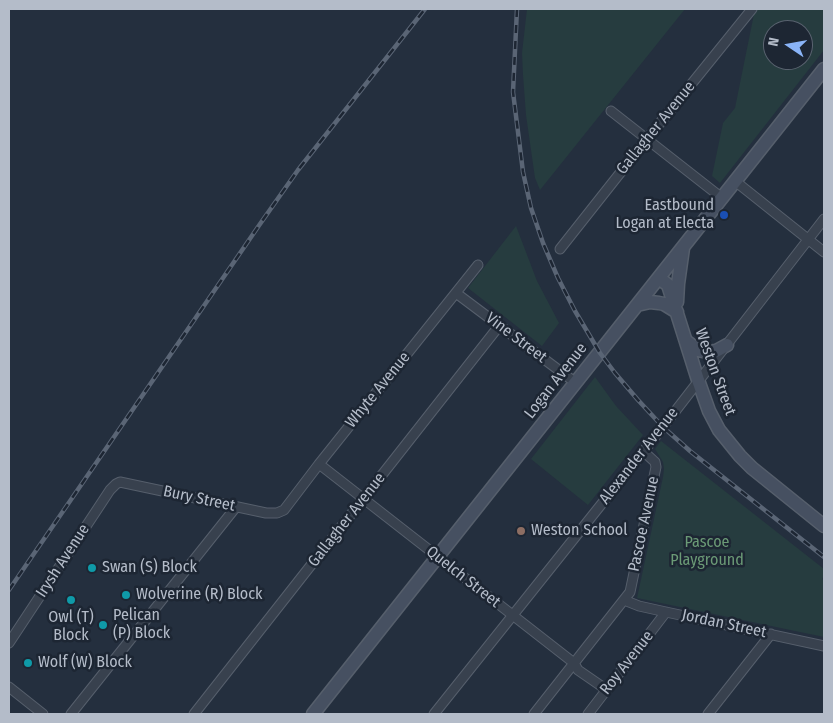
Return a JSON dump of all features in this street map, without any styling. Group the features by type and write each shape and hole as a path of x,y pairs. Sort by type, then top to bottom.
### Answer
{"main road":[{"name":"Logan Avenue","path":"313,714 824,69"},
{"path":"637,305 650,302 659,303 677,312 678,284 683,247"},
{"name":"Weston Street","path":"659,278 668,285 698,380 709,411 719,430 740,456 760,475 824,526"},
{"path":"686,341 698,350 707,352 716,351 727,345"}],"street":[{"name":"Gallagher Avenue","path":"560,249 752,9"},
{"path":"611,111 722,198"},
{"path":"735,182 824,252"},
{"name":"Alexander Avenue","path":"434,714 824,220"},
{"name":"Whyte Avenue","path":"277,513 284,510 478,265"},
{"name":"Vine Street","path":"456,293 576,383"},
{"name":"Gallagher Avenue","path":"194,714 500,326"},
{"name":"Pascoe Avenue","path":"624,600 630,592 656,467 654,462 643,451"},
{"name":"Quelch Street","path":"319,464 574,663 578,670 607,690"},
{"name":"Bury Street","path":"120,482 236,507 277,513"},
{"name":"Irysh Avenue","path":"9,643 110,490 120,482"},
{"path":"71,714 236,507"},
{"path":"534,714 624,600"},
{"name":"Jordan Street","path":"624,600 639,606 824,646"},
{"name":"Roy Avenue","path":"588,714 666,612"},
{"path":"708,714 771,634"},
{"path":"9,687 43,714"}],"green space":[{"path":"527,9 685,9 540,190 535,178 526,115 523,75 522,53"},
{"path":"755,9 824,9 824,50 813,64 813,20 763,20 763,70 808,70 720,183 712,176 723,123 735,108"},
{"path":"516,226 537,281 559,323 542,346 468,288"},
{"path":"595,377 616,406 643,435 588,505 531,459"},
{"name":"Pascoe Playground","path":"661,441 824,569 822,579 824,581 824,637 637,598 663,477 663,462 655,449"}],"railway":[{"path":"9,590 298,170 425,9"},
{"path":"517,9 513,92 523,172 531,208 543,243 575,311 600,353 615,373 663,427 690,451 824,557"}],"place":[{"name":"Eastbound Logan at Electa","path":"724,215"},
{"name":"Weston School","path":"521,531"},
{"name":"Swan (S) Block","path":"92,568"},
{"name":"Wolverine (R) Block","path":"126,595"},
{"name":"Owl (T) Block","path":"71,600"},
{"name":"Pelican (P) Block","path":"103,625"},
{"name":"Wolf (W) Block","path":"28,663"}]}
